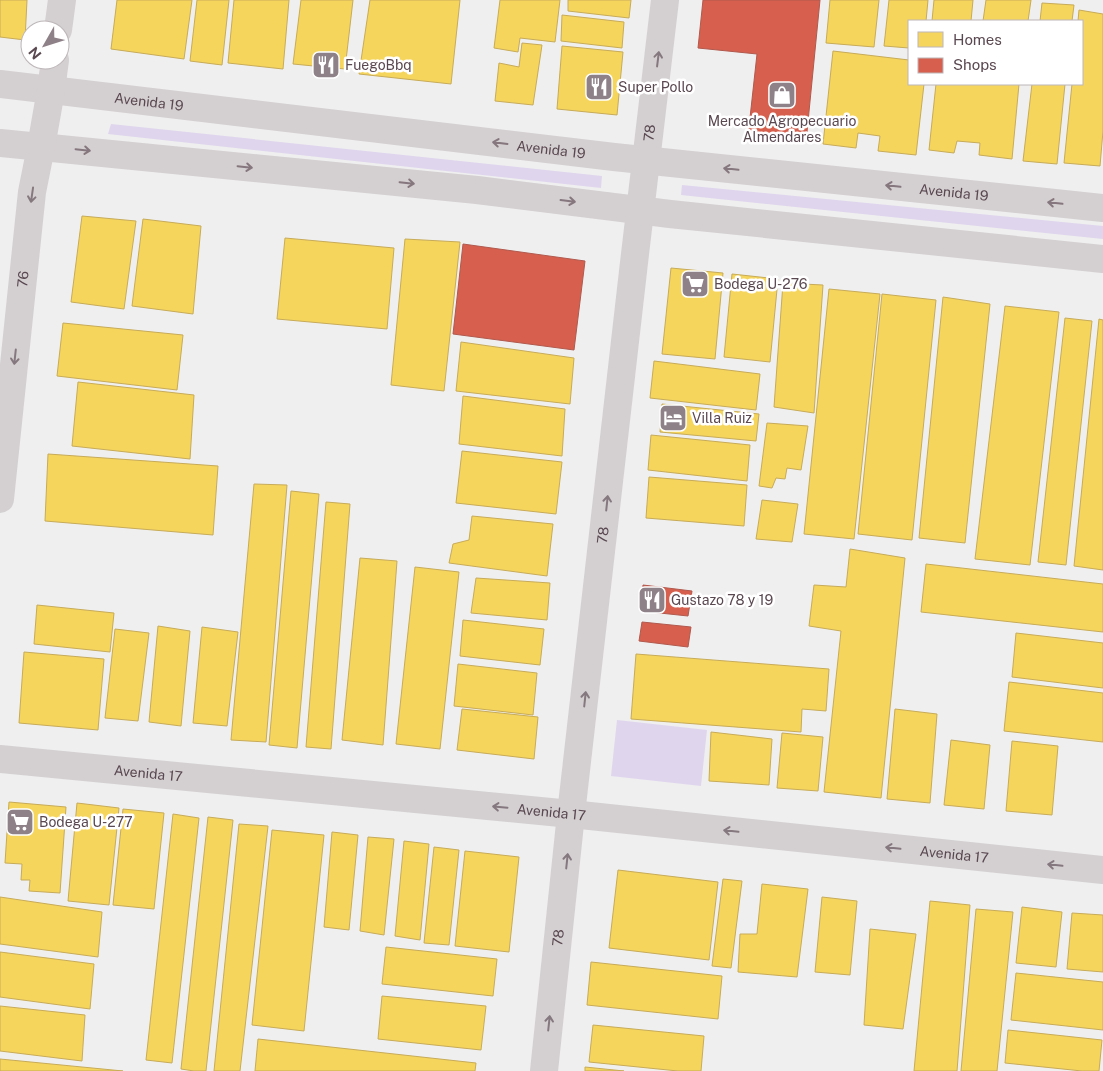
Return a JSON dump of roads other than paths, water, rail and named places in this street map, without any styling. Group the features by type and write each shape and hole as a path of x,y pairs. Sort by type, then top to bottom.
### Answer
{"main road":[{"path":"59,20 62,0"},
{"name":"76","path":"41,147 54,70"},
{"name":"Avenida 19","path":"0,84 604,156 1103,208"},
{"path":"0,143 477,190 640,210 1103,259"}],"street":[{"name":"78","path":"544,1071 634,254 665,0"},
{"name":"76","path":"0,499 32,192 41,147"},
{"name":"Avenida 17","path":"0,759 572,814 1103,870"}],"place":[{"name":"FuegoBbq","path":"326,65"},
{"name":"Super Pollo","path":"599,87"},
{"name":"Mercado Agropecuario Almendares","path":"782,95"},
{"name":"Bodega U-276","path":"695,284"},
{"name":"Villa Ruiz","path":"673,418"},
{"name":"Gustazo 78 y 19","path":"652,600"},
{"name":"Bodega U-277","path":"20,822"}]}
